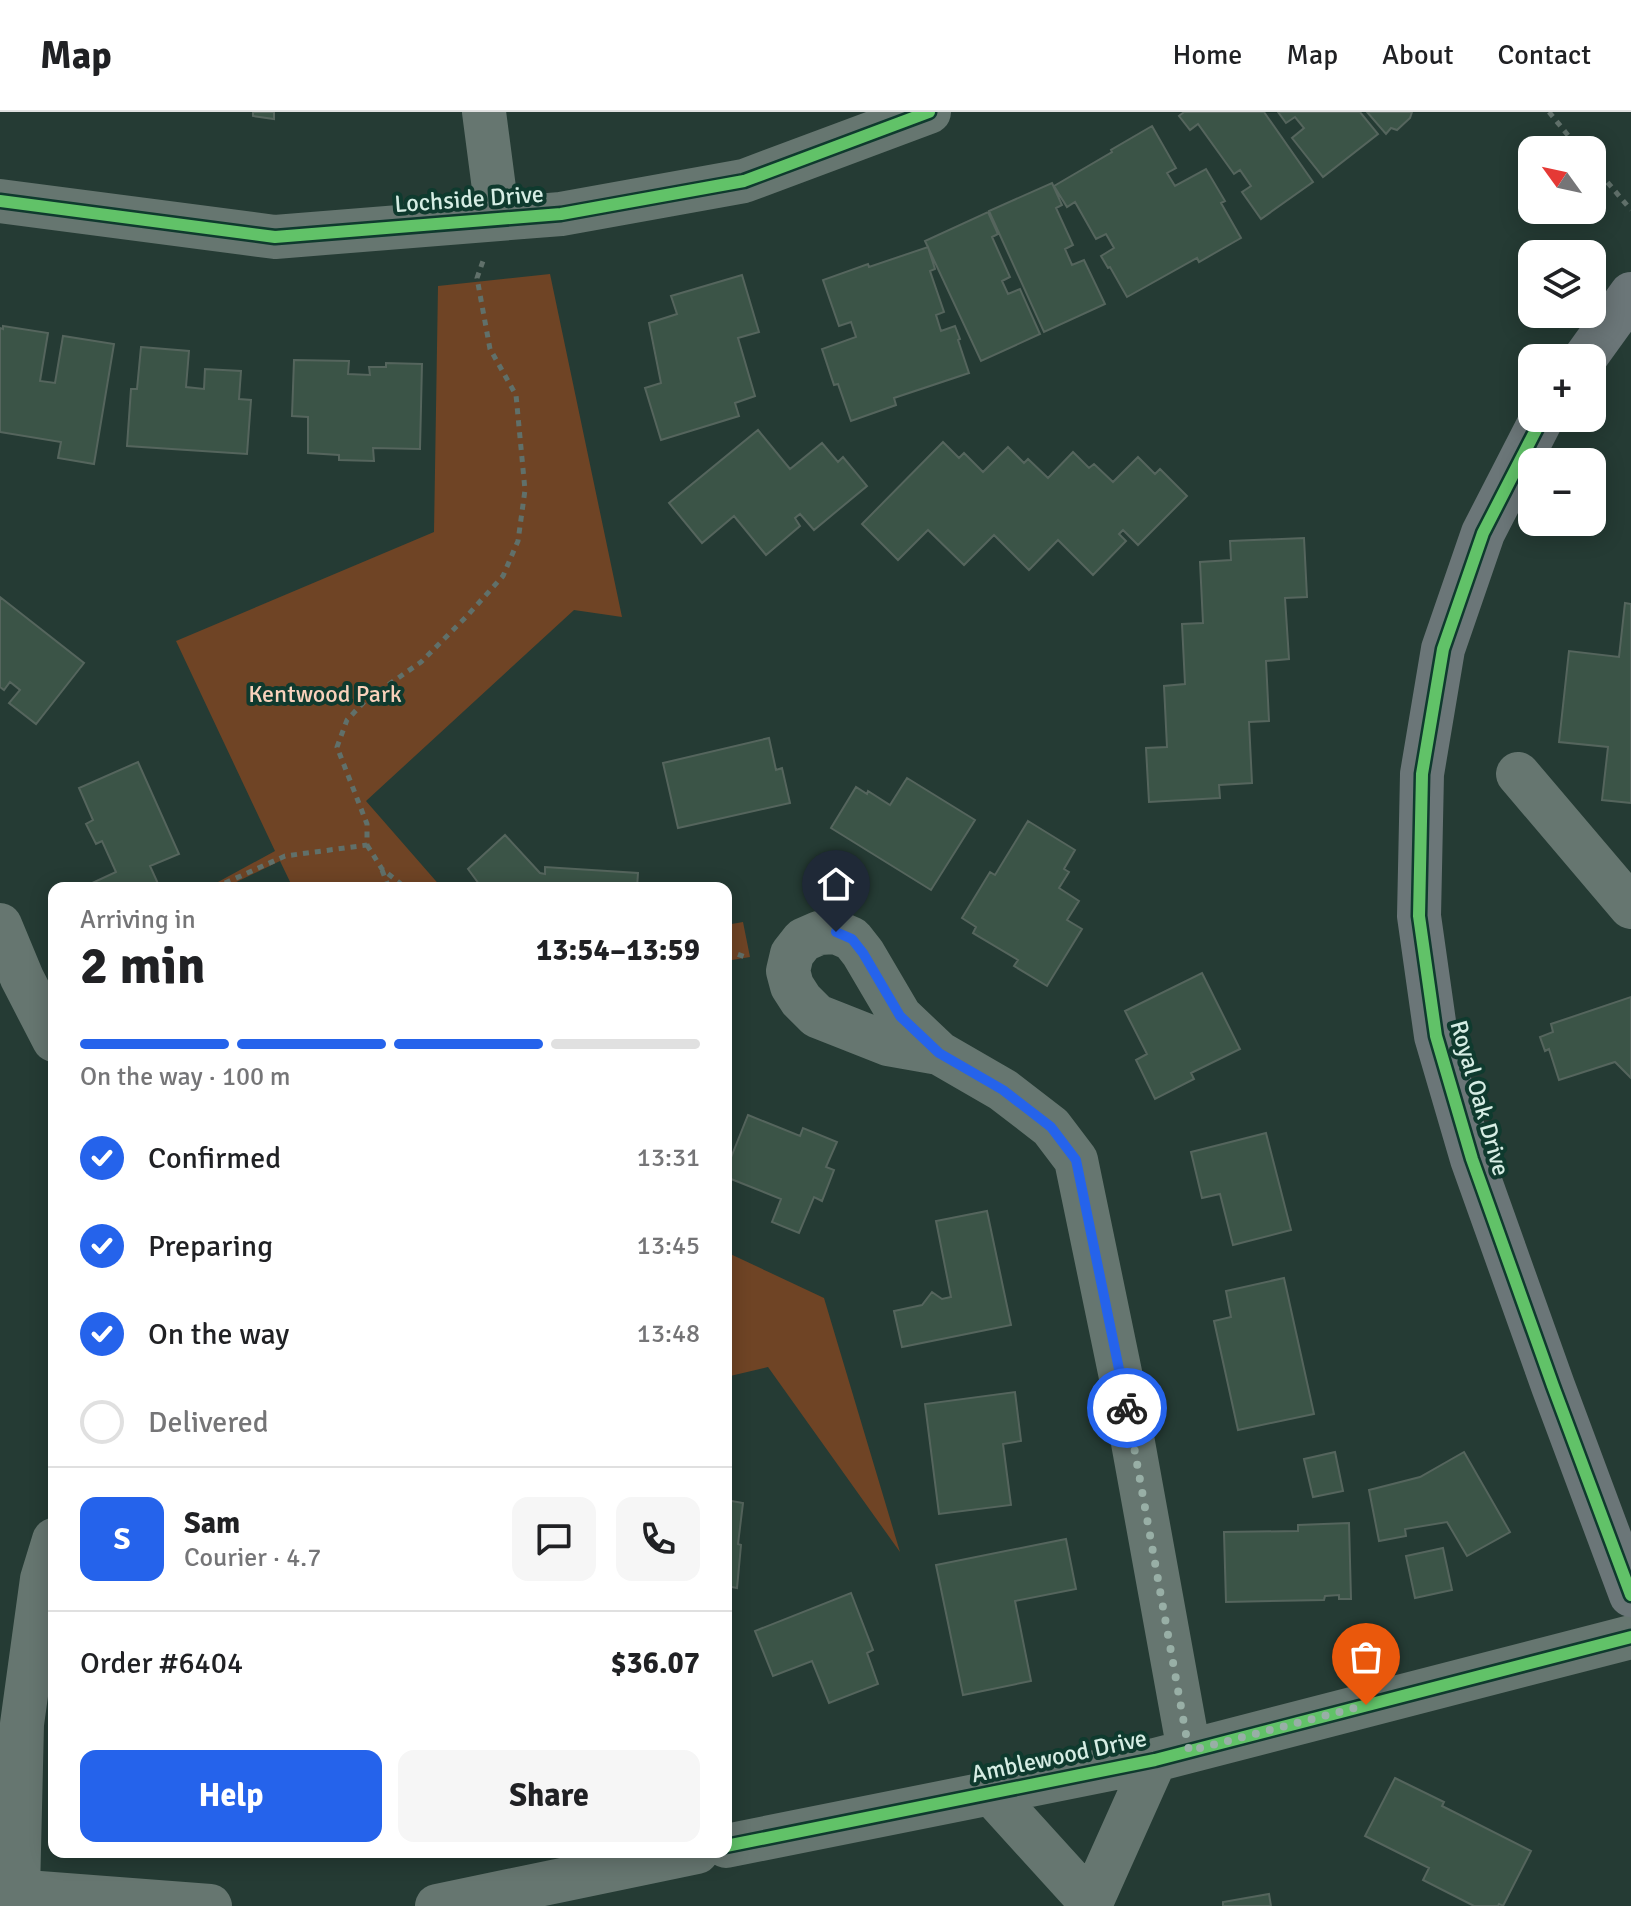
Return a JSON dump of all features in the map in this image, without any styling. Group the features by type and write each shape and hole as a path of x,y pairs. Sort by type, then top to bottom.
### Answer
{"main road":[{"path":"1595,344 1631,294"},
{"name":"Royal Oak Drive","path":"1535,432 1483,533 1443,649 1422,774 1419,916 1436,1036 1472,1159 1631,1595"}],"street":[{"path":"484,112 498,219"},
{"name":"Lochside Drive","path":"0,201 275,237 561,214 744,181 929,112"},
{"path":"1518,774 1631,907"},
{"path":"0,925 48,1028"},
{"path":"939,1053 1003,1090 1051,1127 1076,1160 1122,1382 1172,1755 1092,1904 991,1793"},
{"path":"48,1560 42,1579 22,1724 9,1891 210,1906"},
{"name":"Amblewood Drive","path":"732,1845 1172,1755 1631,1637"},
{"path":"437,1906 662,1858"}],"path":[{"path":"1549,112 1569,136"},
{"path":"1606,181 1631,210"},
{"path":"387,882 367,845 367,824 337,747 347,720 365,701 421,662 467,616 503,576 518,541 525,490 516,395 490,349 477,278 498,219"},
{"path":"227,882 285,856 367,845"},
{"path":"382,869 398,882"}],"green space":[{"name":"Kentwood Park","path":"550,274 622,617 574,610 366,801 437,882 290,882 280,861 236,882 218,882 275,851 176,641 434,532 438,286"},
{"path":"743,922 750,957 732,960 732,924"},
{"path":"732,1255 824,1298 900,1552 768,1367 732,1376"}],"building":[{"path":"253,112 274,112 274,119 253,116"},
{"path":"1184,112 1264,112 1313,182 1261,219 1242,192 1251,186 1240,170 1234,174 1198,124 1190,130 1179,116"},
{"path":"1278,112 1360,112 1378,134 1323,177 1292,138 1304,128 1295,117 1286,123"},
{"path":"1367,112 1412,112 1397,130 1391,128 1386,134"},
{"path":"1152,126 1176,168 1167,173 1175,186 1206,169 1225,201 1221,203 1241,238 1199,262 1197,258 1127,297 1101,256 1114,248 1106,234 1096,239 1075,202 1067,207 1054,186"},
{"path":"1052,183 1062,205 1056,208 1073,245 1065,249 1072,265 1084,260 1105,304 1044,332 989,211"},
{"path":"988,212 998,234 992,237 1010,277 1002,281 1008,294 1020,289 1040,334 981,361 925,241"},
{"path":"928,247 935,269 930,271 944,312 936,315 941,331 955,326 969,373 894,398 896,405 851,421 822,349 856,337 851,322 839,326 823,280"},
{"path":"742,275 759,332 738,338 755,396 735,403 739,416 661,440 645,388 661,383 649,323 677,314 671,296"},
{"path":"3,326 48,333 40,381 55,383 63,336 114,344 94,464 58,458 61,442 0,432 0,328 3,329"},
{"path":"141,347 189,351 186,387 204,389 205,369 241,371 239,399 251,400 247,454 127,446 131,389 137,389"},
{"path":"294,360 349,361 348,374 370,375 369,367 386,367 386,363 422,364 420,449 373,448 374,461 339,460 339,455 308,453 308,417 292,416"},
{"path":"758,430 790,469 822,443 838,462 843,457 867,486 814,530 800,514 795,518 800,526 766,555 734,516 702,543 669,503"},
{"path":"943,442 959,458 964,453 983,472 1008,447 1024,463 1028,459 1048,478 1073,452 1089,468 1094,464 1113,482 1138,457 1155,474 1160,469 1187,496 1138,545 1123,530 1119,534 1126,541 1093,575 1058,540 1029,570 994,535 964,565 928,530 898,560 862,524"},
{"path":"1304,538 1307,597 1285,598 1289,659 1266,661 1269,721 1249,722 1252,783 1219,785 1220,798 1149,802 1146,748 1167,747 1164,686 1185,684 1182,624 1203,623 1200,562 1231,560 1230,541"},
{"path":"0,597 84,663 36,724 9,703 20,690 10,682 4,690 0,687"},
{"path":"1625,603 1631,604 1631,803 1602,800 1608,747 1559,742 1569,651 1619,657"},
{"path":"769,738 776,770 782,768 790,803 678,828 663,763"},
{"path":"138,762 179,854 150,866 157,882 94,882 116,872 102,841 96,844 86,824 93,820 79,788"},
{"path":"907,778 975,820 931,890 831,828 856,787 890,805"},
{"path":"1028,821 1075,850 1064,869 1069,872 1059,888 1079,901 1067,920 1082,929 1047,986 1014,966 1018,960 973,933 976,927 962,918 990,872 995,875"},
{"path":"505,835 540,873 545,874 545,867 638,873 637,882 478,882 468,869"},
{"path":"1202,973 1240,1049 1191,1073 1194,1079 1155,1099 1136,1060 1147,1054 1125,1011"},
{"path":"1631,997 1631,1078 1615,1062 1559,1080 1549,1049 1545,1051 1540,1037 1553,1032 1551,1024"},
{"path":"748,1115 800,1136 803,1128 837,1142 826,1167 834,1170 822,1201 814,1197 799,1233 772,1222 781,1199 732,1179 732,1155"},
{"path":"1266,1133 1291,1230 1233,1245 1220,1194 1202,1198 1191,1152"},
{"path":"987,1211 1011,1325 902,1347 894,1311 922,1305 932,1292 942,1299 951,1297 936,1221"},
{"path":"1284,1278 1314,1414 1238,1430 1214,1321 1231,1317 1226,1291"},
{"path":"1015,1392 1021,1441 1003,1444 1011,1505 939,1514 925,1404"},
{"path":"1335,1452 1343,1491 1313,1497 1304,1459"},
{"path":"1464,1452 1510,1532 1467,1556 1447,1522 1405,1529 1406,1536 1379,1541 1369,1490 1420,1477"},
{"path":"732,1501 743,1503 737,1588 732,1587"},
{"path":"1349,1523 1351,1599 1339,1599 1339,1595 1325,1596 1324,1600 1226,1602 1224,1532 1298,1531 1298,1525"},
{"path":"1066,1539 1076,1589 1015,1601 1031,1681 963,1695 936,1565"},
{"path":"1443,1548 1452,1590 1415,1598 1406,1556"},
{"path":"851,1593 873,1650 867,1653 878,1684 829,1703 812,1661 773,1676 755,1631"},
{"path":"1395,1778 1444,1802 1442,1806 1531,1851 1503,1906 1474,1906 1423,1880 1429,1868 1365,1836"},
{"path":"1269,1894 1271,1906 1223,1906 1223,1902"}],"cycle path":[{"path":"0,201 275,237 561,214 744,181 929,112"},
{"path":"1535,432 1483,533 1443,649 1422,774 1419,916 1436,1036 1472,1159 1631,1595"},
{"path":"732,1845 1155,1760 1631,1637"}],"way so far":[{"path":"1127,1408 1189,1751 1366,1705"}],"route":[{"path":"836,932 852,939 863,953 900,1016 939,1053 1003,1090 1051,1127 1076,1160 1127,1408"}]}
